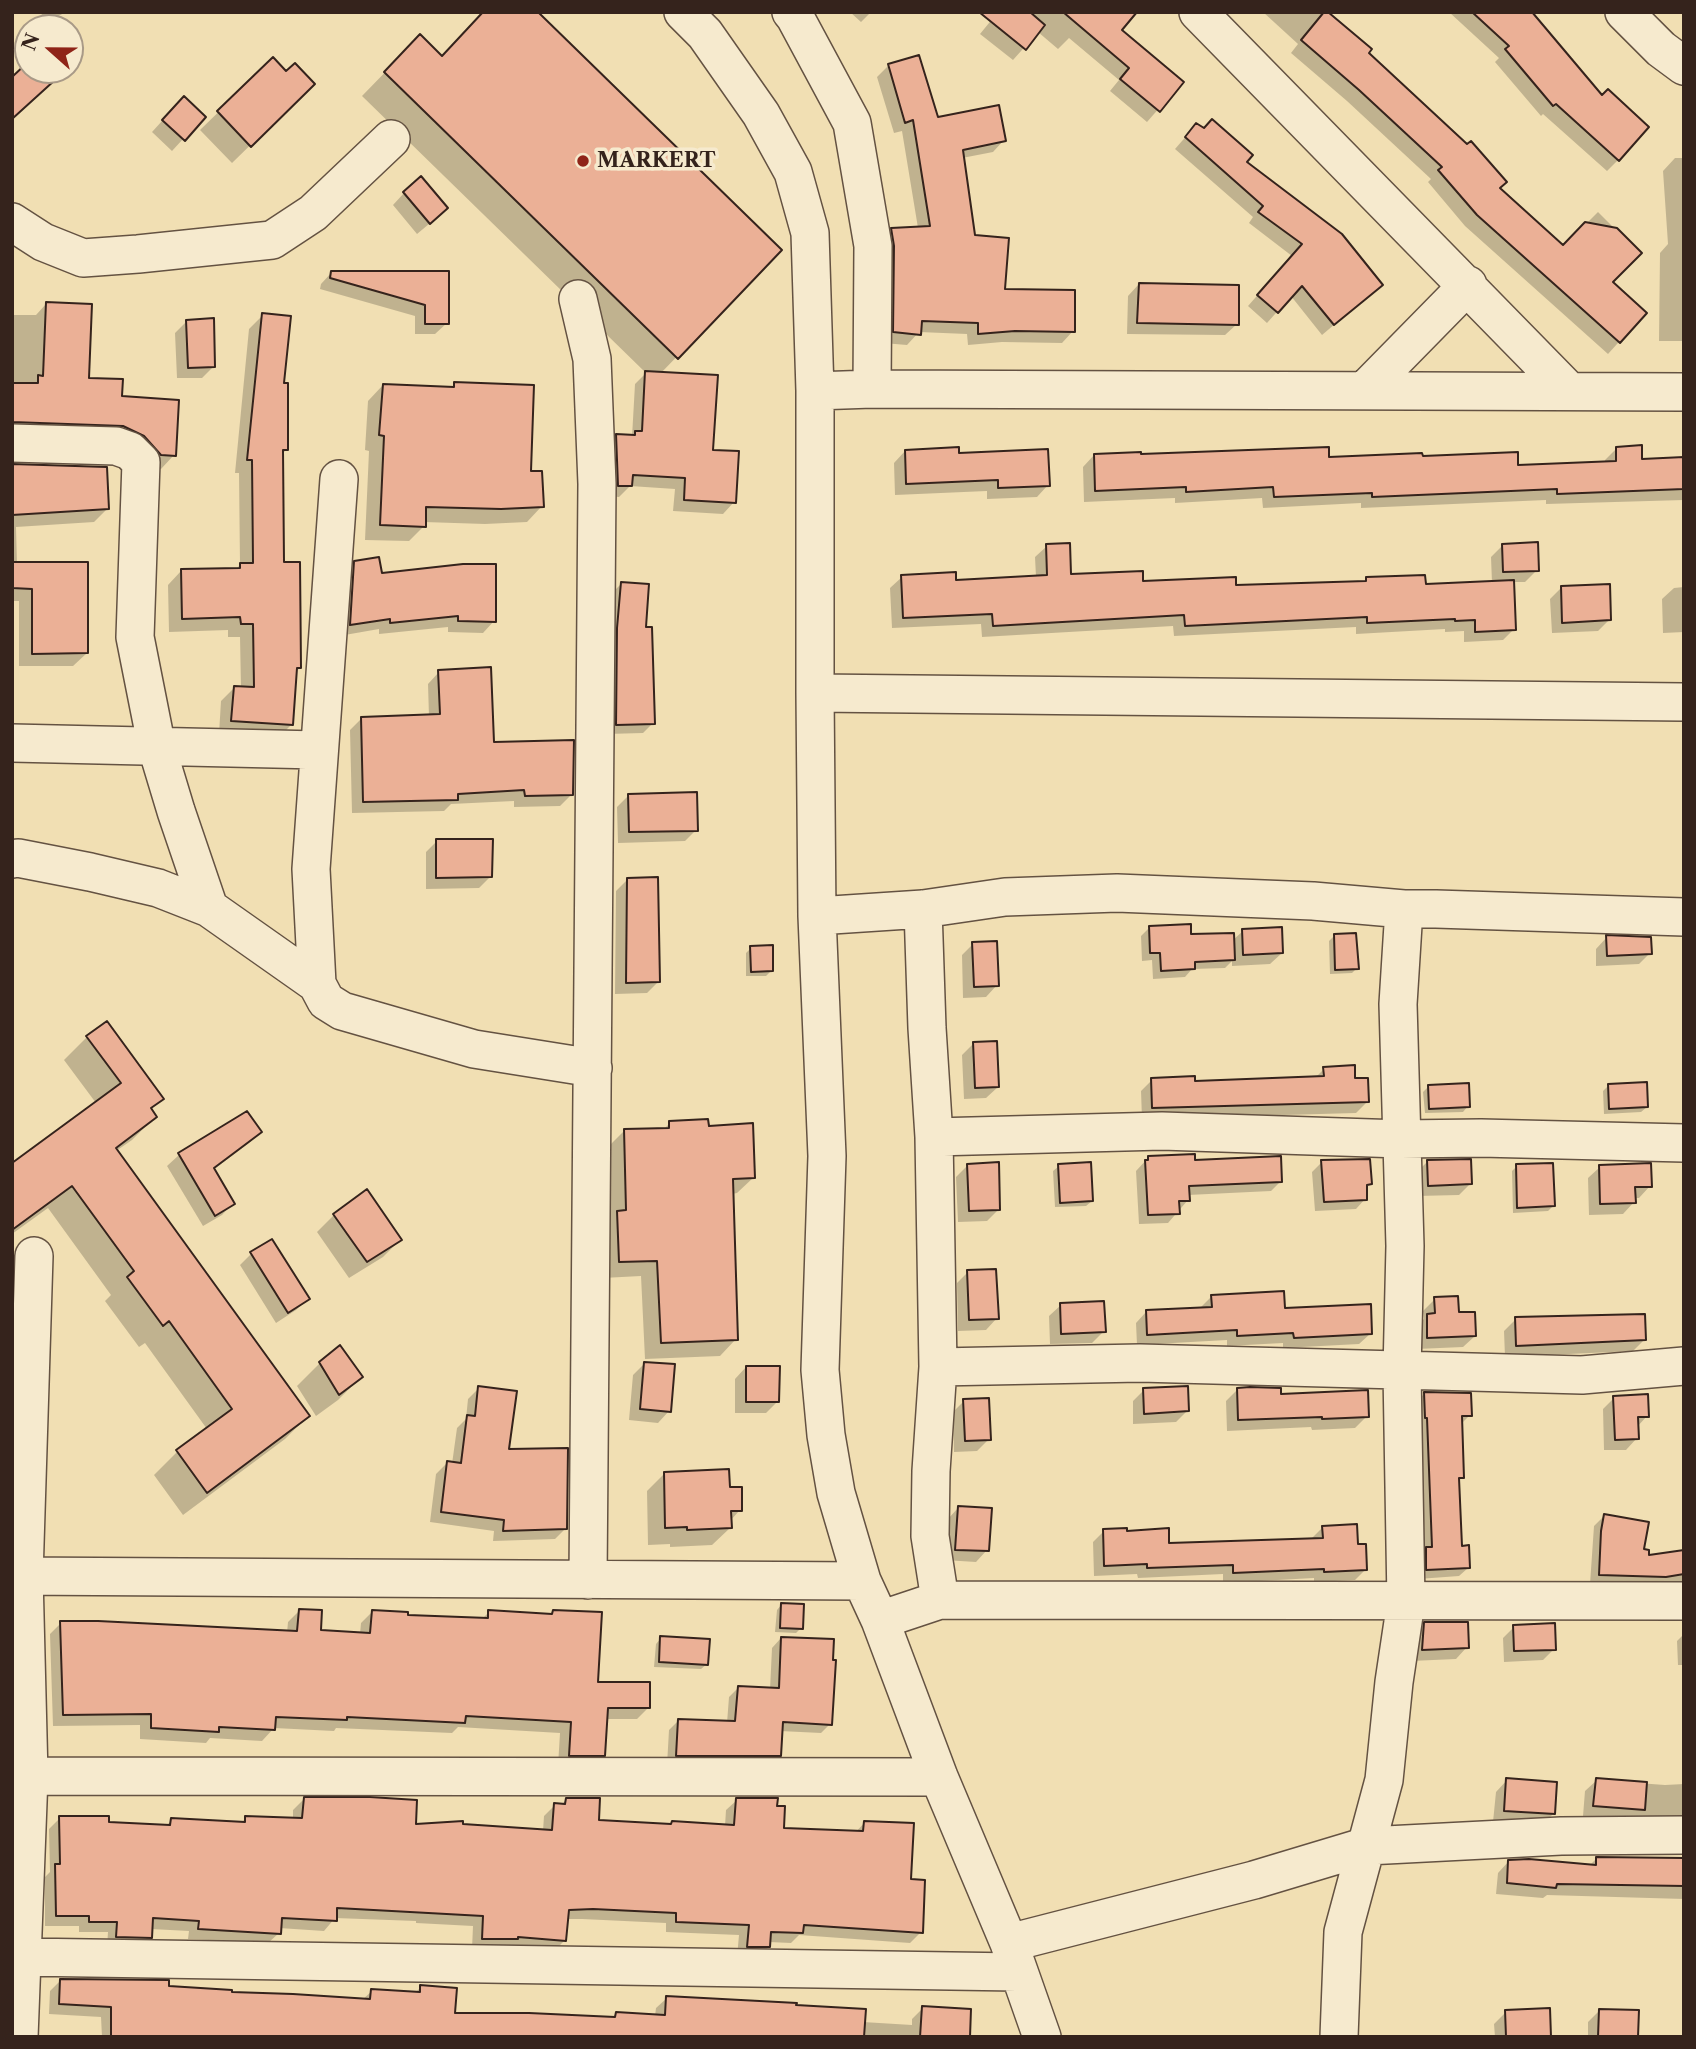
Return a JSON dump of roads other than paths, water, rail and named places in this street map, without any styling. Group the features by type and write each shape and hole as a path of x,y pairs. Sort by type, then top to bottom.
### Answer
{"street":[{"path":"683,12 705,34 761,114 793,172 810,233 816,391 817,916 827,1156 820,1370 826,1436 836,1493 862,1581 880,1620 1042,2037"},
{"path":"791,12 852,123 873,246 872,389"},
{"path":"1198,12 1569,391"},
{"path":"1624,12 1661,49 1684,65"},
{"path":"12,222 43,242 82,258 272,240 313,213 391,139"},
{"path":"1363,391 1468,285"},
{"path":"579,299 592,359 597,484 588,1580"},
{"path":"816,391 1684,392"},
{"path":"12,443 116,446 130,451 141,461 135,637 157,748 209,908"},
{"path":"339,479 311,869 317,984 326,1001 342,1011 474,1049 593,1068"},
{"path":"815,693 1684,702"},
{"path":"12,743 318,750"},
{"path":"12,859 90,872 158,888 209,908 317,984"},
{"path":"817,916 923,908 1005,897 1117,893 1313,901 1404,909 1684,917"},
{"path":"923,908 934,1137 938,1367 930,1536 940,1600"},
{"path":"1339,2037 1343,1932 1384,1780 1406,1602 1402,1370 1405,1246 1398,1004 1404,909"},
{"path":"934,1137 1162,1131 1401,1139 1481,1138 1684,1143"},
{"path":"19,2037 29,1776 18,1576 34,1256"},
{"path":"938,1367 1140,1363 1582,1375 1684,1366"},
{"path":"18,1576 862,1581"},
{"path":"880,1620 940,1600 1684,1601"},
{"path":"29,1776 939,1777"},
{"path":"23,1957 1013,1958 1367,1846 1561,1836 1684,1835"}],"place":[{"name":"MARKERT","path":"583,161"}]}
